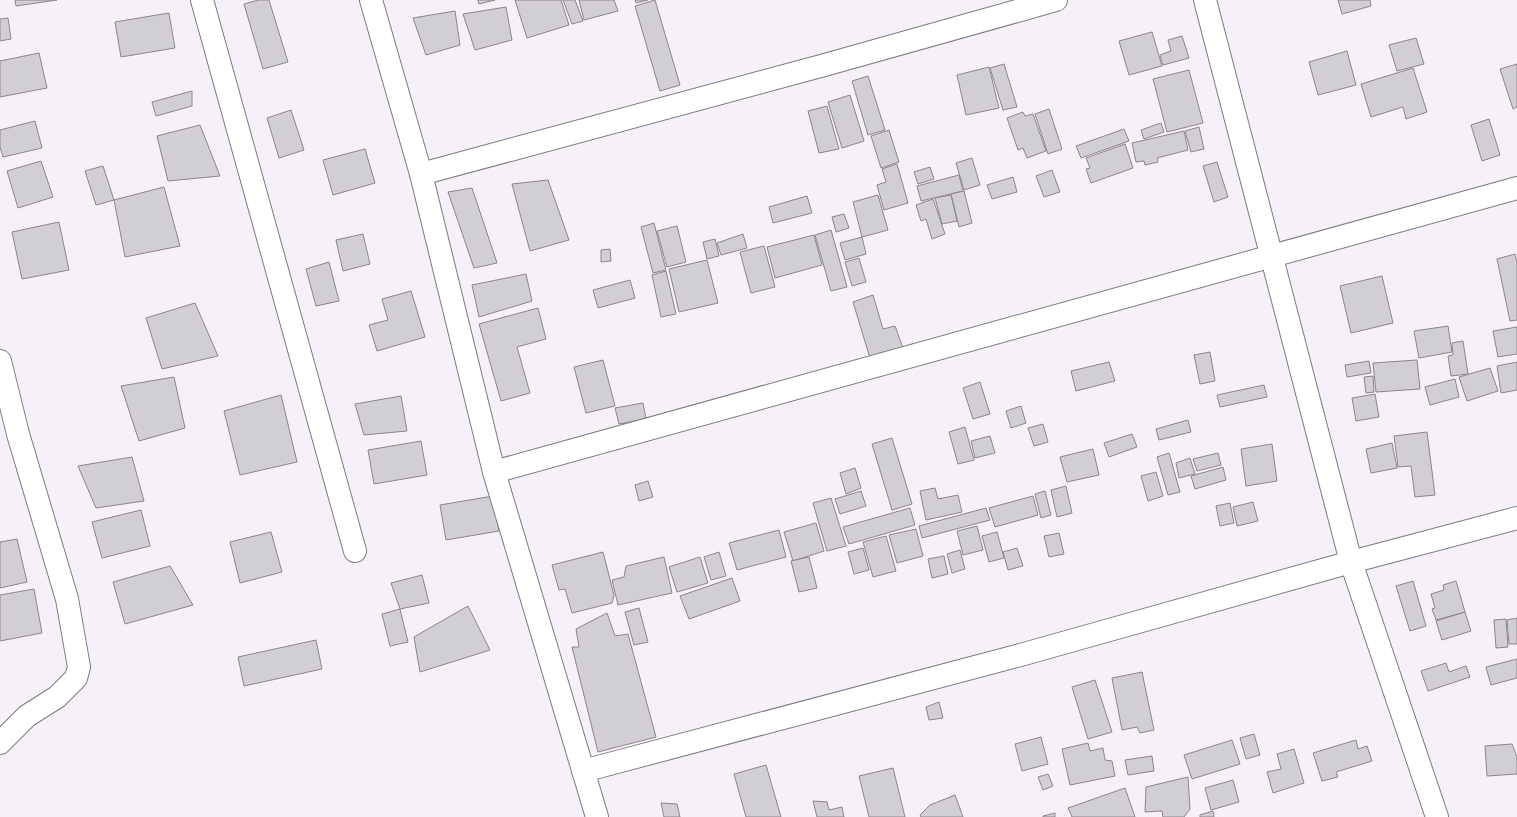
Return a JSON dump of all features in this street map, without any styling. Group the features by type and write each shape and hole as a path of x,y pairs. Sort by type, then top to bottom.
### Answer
{"street":[{"path":"202,0 355,551"},
{"path":"370,0 421,174 494,472 597,817"},
{"path":"421,174 821,66 1056,0"},
{"path":"1205,0 1351,562 1437,817"},
{"path":"494,472 1517,188"},
{"path":"0,361 18,434 67,599 79,667 76,678 57,697 27,716 0,743"},
{"path":"583,771 1024,654 1351,562 1517,518"}],"building":[{"path":"15,0 57,0 16,6"},
{"path":"258,0 269,0 288,62 263,69 244,4"},
{"path":"478,0 495,0 479,4"},
{"path":"515,0 561,0 569,25 527,38"},
{"path":"563,0 575,0 583,21 572,24"},
{"path":"579,0 614,0 618,11 584,20"},
{"path":"635,0 648,0 636,3"},
{"path":"655,0 680,85 660,91 635,6"},
{"path":"1338,0 1370,0 1371,6 1342,14"},
{"path":"506,7 512,40 475,50 463,14"},
{"path":"455,11 460,45 426,55 413,18"},
{"path":"169,13 175,48 121,57 115,22"},
{"path":"8,18 11,39 0,41 0,19"},
{"path":"1152,32 1162,66 1129,75 1119,41"},
{"path":"1182,36 1189,58 1163,65 1160,55 1171,51 1168,40"},
{"path":"1416,38 1424,64 1397,71 1389,45"},
{"path":"1347,51 1356,85 1318,95 1309,62"},
{"path":"39,53 47,88 0,97 0,61"},
{"path":"1004,64 1017,107 1003,110 990,68"},
{"path":"1517,64 1517,107 1513,109 1500,69"},
{"path":"989,67 999,108 966,115 957,75"},
{"path":"1413,68 1427,112 1406,119 1403,107 1371,117 1361,84"},
{"path":"1189,70 1203,123 1167,132 1153,79"},
{"path":"868,76 885,130 868,135 852,81"},
{"path":"192,91 192,106 156,116 152,102"},
{"path":"850,95 864,141 842,148 828,102"},
{"path":"827,106 839,149 819,153 808,111"},
{"path":"1049,109 1062,149 1048,154 1035,114"},
{"path":"291,110 304,150 279,158 267,118"},
{"path":"1023,112 1025,116 1033,114 1046,151 1027,158 1023,148 1018,150 1007,118"},
{"path":"1489,119 1500,155 1482,161 1471,125"},
{"path":"35,121 42,148 3,157 0,147 0,130"},
{"path":"1161,123 1164,132 1144,139 1141,130"},
{"path":"200,125 220,176 168,181 157,136"},
{"path":"1199,127 1204,149 1191,152 1185,131"},
{"path":"1124,129 1129,141 1081,158 1076,146"},
{"path":"889,130 899,162 881,168 871,136"},
{"path":"1184,131 1188,150 1157,158 1158,162 1145,165 1144,161 1136,162 1132,143"},
{"path":"1125,144 1133,168 1091,183 1086,169 1090,168 1086,158"},
{"path":"365,149 375,183 333,195 323,160"},
{"path":"972,158 980,185 964,190 956,163"},
{"path":"41,161 53,197 18,208 7,171"},
{"path":"1217,162 1228,197 1214,202 1203,166"},
{"path":"897,164 908,203 884,210 877,185 886,182 882,169"},
{"path":"103,166 114,200 96,205 85,171"},
{"path":"930,167 934,179 918,184 914,172"},
{"path":"1052,170 1060,192 1044,197 1036,176"},
{"path":"959,175 963,191 921,201 917,186"},
{"path":"1013,177 1017,192 992,199 987,185"},
{"path":"548,180 569,240 530,251 512,184"},
{"path":"164,187 180,246 125,257 114,200"},
{"path":"472,188 497,263 474,268 448,192"},
{"path":"964,191 972,223 959,227 951,194"},
{"path":"878,195 888,230 862,237 853,202"},
{"path":"951,195 957,221 942,224 935,198"},
{"path":"807,196 812,213 773,223 769,207"},
{"path":"933,199 945,234 932,239 926,219 921,221 916,205"},
{"path":"844,214 849,228 836,232 832,217"},
{"path":"59,222 69,270 22,279 12,232"},
{"path":"654,223 666,270 653,273 641,227"},
{"path":"677,226 686,262 667,267 657,231"},
{"path":"831,230 847,287 831,291 815,235"},
{"path":"363,234 370,264 343,271 336,240"},
{"path":"743,234 747,248 721,255 717,243"},
{"path":"814,235 822,265 775,278 767,247"},
{"path":"862,237 866,254 845,260 840,243"},
{"path":"715,239 719,256 707,259 703,242"},
{"path":"764,246 775,287 751,293 740,252"},
{"path":"610,249 611,261 601,262 601,250"},
{"path":"1515,254 1517,262 1517,320 1510,321 1497,259"},
{"path":"859,258 866,282 852,286 845,262"},
{"path":"707,260 718,303 679,312 669,269"},
{"path":"329,262 339,301 316,306 306,269"},
{"path":"666,271 676,314 661,317 652,275"},
{"path":"526,274 532,301 479,317 472,285"},
{"path":"1382,276 1393,323 1351,333 1340,286"},
{"path":"630,280 635,298 598,308 593,290"},
{"path":"411,291 425,337 377,351 369,325 388,320 382,299"},
{"path":"873,295 883,329 895,326 903,348 870,358 853,302"},
{"path":"195,303 218,356 162,369 146,318"},
{"path":"538,308 546,339 517,347 530,393 501,401 479,324"},
{"path":"1448,326 1452,352 1419,358 1414,331"},
{"path":"1517,327 1517,354 1498,357 1493,331"},
{"path":"1463,341 1468,374 1451,376 1448,356 1453,355 1452,343"},
{"path":"1210,352 1215,381 1200,384 1194,355"},
{"path":"603,360 615,406 586,413 574,367"},
{"path":"1417,360 1420,389 1376,392 1373,363"},
{"path":"1369,361 1371,373 1347,377 1345,365"},
{"path":"1109,362 1115,381 1076,391 1071,371"},
{"path":"1517,362 1517,390 1501,393 1497,366"},
{"path":"1490,368 1498,391 1467,401 1459,377"},
{"path":"1373,376 1374,392 1366,393 1364,377"},
{"path":"174,377 185,428 139,441 121,386"},
{"path":"1455,379 1459,397 1430,405 1425,387"},
{"path":"980,382 990,414 973,419 963,388"},
{"path":"1264,385 1267,397 1220,407 1217,395"},
{"path":"1375,394 1379,417 1356,421 1352,398"},
{"path":"281,395 297,462 240,475 224,411"},
{"path":"401,396 407,431 364,435 355,404"},
{"path":"643,403 646,419 619,424 615,408"},
{"path":"1021,406 1026,423 1011,428 1006,411"},
{"path":"1188,420 1191,432 1159,440 1156,429"},
{"path":"1043,424 1048,442 1034,446 1028,428"},
{"path":"965,427 974,460 958,464 949,432"},
{"path":"1427,432 1435,495 1415,497 1411,466 1398,467 1394,436"},
{"path":"1132,434 1137,447 1109,457 1104,443"},
{"path":"990,436 995,453 975,458 971,441"},
{"path":"892,438 912,504 892,510 872,444"},
{"path":"421,441 427,475 374,484 368,450"},
{"path":"1392,443 1397,468 1371,473 1366,449"},
{"path":"1272,444 1277,481 1246,486 1241,449"},
{"path":"1093,449 1099,475 1067,482 1060,457"},
{"path":"1169,453 1180,492 1168,495 1157,457"},
{"path":"1218,453 1221,465 1197,471 1193,459"},
{"path":"132,457 144,501 96,508 78,466"},
{"path":"1190,458 1195,474 1179,478 1176,463"},
{"path":"1223,467 1226,480 1195,489 1191,476"},
{"path":"855,468 861,488 846,494 840,473"},
{"path":"1156,472 1163,496 1148,501 1141,476"},
{"path":"648,481 653,497 639,501 635,485"},
{"path":"1066,486 1072,513 1057,517 1051,490"},
{"path":"935,488 938,499 958,495 962,512 926,520 920,491"},
{"path":"861,491 866,506 840,514 835,499"},
{"path":"1045,491 1051,515 1041,518 1035,494"},
{"path":"493,496 499,531 446,540 440,505"},
{"path":"1033,496 1038,515 995,527 989,508"},
{"path":"831,498 846,546 827,551 813,503"},
{"path":"1253,502 1258,521 1237,526 1233,507"},
{"path":"1230,503 1234,523 1220,526 1216,506"},
{"path":"910,508 915,525 849,544 843,527"},
{"path":"986,508 990,520 922,538 919,526"},
{"path":"141,510 150,546 102,558 92,522"},
{"path":"816,523 824,551 793,561 784,532"},
{"path":"977,526 983,550 963,555 957,531"},
{"path":"916,529 923,556 897,563 889,535"},
{"path":"779,530 786,557 737,570 729,543"},
{"path":"271,532 282,572 240,583 230,542"},
{"path":"997,532 1004,558 989,562 982,536"},
{"path":"1059,533 1064,554 1049,557 1044,536"},
{"path":"886,536 896,571 873,577 863,542"},
{"path":"17,539 27,582 0,588 0,542"},
{"path":"863,548 869,570 854,574 848,552"},
{"path":"1017,548 1023,566 1008,570 1003,552"},
{"path":"960,550 965,569 952,573 947,554"},
{"path":"603,552 614,595 612,603 572,613 565,589 559,590 552,565"},
{"path":"719,552 726,576 711,580 704,557"},
{"path":"944,556 948,574 932,578 928,559"},
{"path":"664,557 672,593 618,605 612,580 624,577 626,566"},
{"path":"700,557 708,583 677,592 669,567"},
{"path":"809,557 817,588 799,592 791,561"},
{"path":"170,566 193,605 125,624 113,582"},
{"path":"422,575 429,603 400,609 391,583"},
{"path":"732,578 740,601 689,619 680,596"},
{"path":"1413,581 1426,626 1410,631 1396,586"},
{"path":"1456,581 1465,612 1436,620 1432,609 1435,608 1431,594 1444,590 1443,585"},
{"path":"34,589 42,633 0,641 0,595"},
{"path":"468,606 490,650 420,672 414,637"},
{"path":"639,608 648,642 634,645 625,612"},
{"path":"400,609 408,642 390,646 382,614"},
{"path":"1465,612 1471,631 1442,640 1436,621"},
{"path":"607,613 615,636 628,634 656,737 598,752 572,647 579,647 576,629"},
{"path":"1517,618 1517,644 1509,644 1507,620"},
{"path":"1506,619 1508,647 1496,648 1494,620"},
{"path":"316,640 322,669 244,686 238,657"},
{"path":"1517,659 1517,678 1491,685 1486,667"},
{"path":"1446,663 1449,672 1466,666 1470,677 1428,691 1421,671"},
{"path":"1142,672 1154,730 1140,733 1137,727 1122,730 1112,678"},
{"path":"1095,680 1112,732 1088,739 1072,687"},
{"path":"939,702 943,718 929,720 926,707"},
{"path":"1254,734 1260,755 1246,759 1240,738"},
{"path":"1041,737 1048,764 1022,771 1015,744"},
{"path":"1232,740 1240,764 1192,779 1184,755"},
{"path":"1356,740 1358,749 1367,746 1372,761 1336,772 1338,777 1322,781 1313,753"},
{"path":"1088,743 1090,751 1103,748 1105,760 1112,761 1115,776 1070,785 1062,749"},
{"path":"1512,744 1517,757 1517,774 1487,776 1485,746"},
{"path":"1294,749 1304,783 1273,793 1267,772 1281,769 1277,754"},
{"path":"1152,756 1154,771 1128,775 1125,760"},
{"path":"766,765 781,817 746,817 734,774"},
{"path":"893,768 905,817 869,817 859,776"},
{"path":"1048,774 1053,786 1043,790 1038,777"},
{"path":"1188,777 1190,809 1184,817 1163,817 1162,811 1145,812 1146,787"},
{"path":"1233,780 1239,802 1211,810 1205,788"},
{"path":"1125,788 1135,817 1072,817 1068,808"},
{"path":"955,795 963,817 921,817 920,815 930,805"},
{"path":"813,801 827,802 829,810 842,807 844,817 817,817"},
{"path":"661,803 677,804 680,817 664,817"},
{"path":"1213,811 1214,817 1200,817 1200,815"},
{"path":"1055,813 1055,817 1043,817 1043,816"}]}
